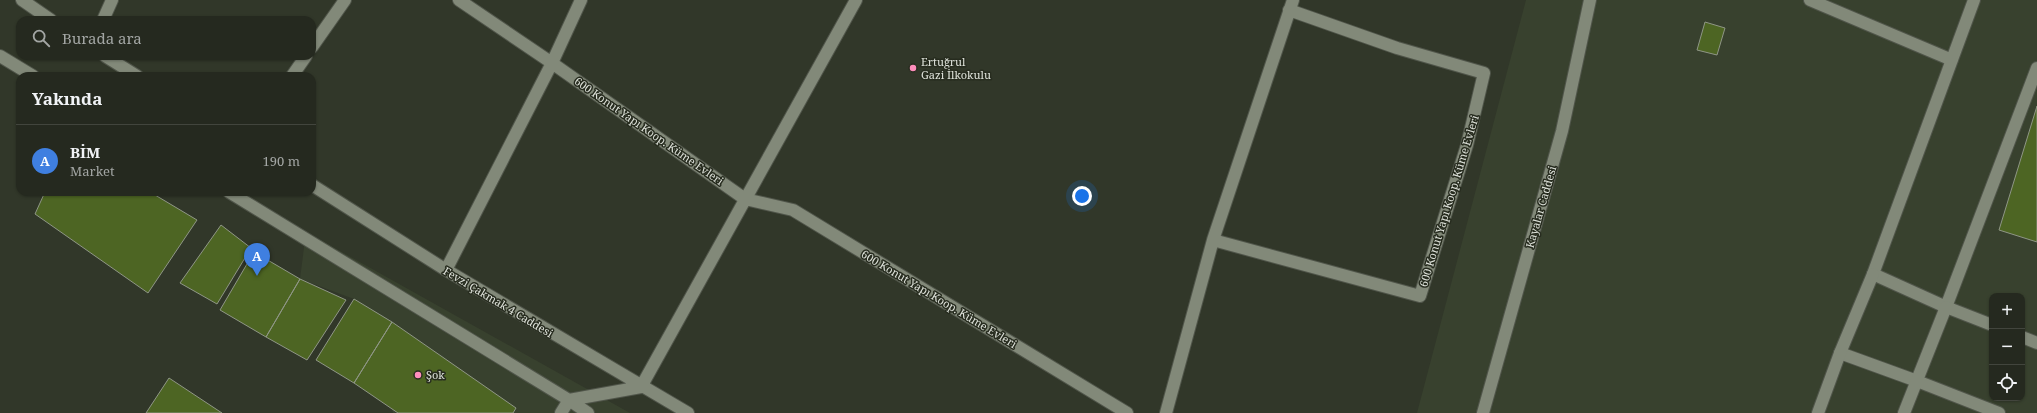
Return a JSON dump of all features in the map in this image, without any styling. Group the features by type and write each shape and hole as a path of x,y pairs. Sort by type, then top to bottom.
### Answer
{"street":[{"path":"22,0 45,16"},
{"path":"105,16 112,0"},
{"path":"316,41 345,0"},
{"name":"600 Konut Yapı Koop. Küme Evleri","path":"459,0 552,63 745,199 793,210 1127,413"},
{"path":"446,270 552,63 581,0"},
{"path":"561,413 569,400 641,387 856,0"},
{"name":"Kayalar Caddesi","path":"1483,413 1562,131 1590,0"},
{"path":"1810,0 1952,60"},
{"path":"1818,413 1840,353 1873,274 1974,0"},
{"name":"600 Konut Yapı Koop. Küme Evleri","path":"1166,413 1213,240 1291,5 1397,48 1484,73 1467,145 1420,296 1213,240"},
{"path":"0,56 26,72"},
{"path":"111,60 131,72"},
{"path":"295,72 303,60"},
{"path":"1904,413 1946,308 2037,68"},
{"name":"Fevzi Çakmak 4 Caddesi","path":"316,188 446,270 641,387 688,413"},
{"path":"235,196 588,413"},
{"path":"1873,274 1946,308 1989,324"},
{"path":"2025,338 2037,343"},
{"path":"1840,353 1999,413"}],"shaded area":[{"path":"1526,0 2037,0 2037,413 1417,413"},
{"path":"306,232 630,413 393,413 354,299 300,279"}],"building":[{"path":"1705,22 1725,28 1717,55 1697,50"},
{"path":"2037,106 2037,242 1999,230"},
{"path":"43,196 157,196 197,220 148,293 35,214"},
{"path":"221,225 251,248 217,304 180,283"},
{"path":"254,252 300,279 266,337 220,310"},
{"path":"300,279 346,300 307,360 266,337"},
{"path":"354,299 392,322 354,383 316,360"},
{"path":"392,322 516,408 513,413 398,413 354,383"},
{"path":"169,378 222,413 146,413"}],"place":[{"name":"Ertuğrul Gazi İlkokulu","path":"913,68"},
{"name":"BİM","path":"257,276"},
{"name":"Şok","path":"418,375"}]}
